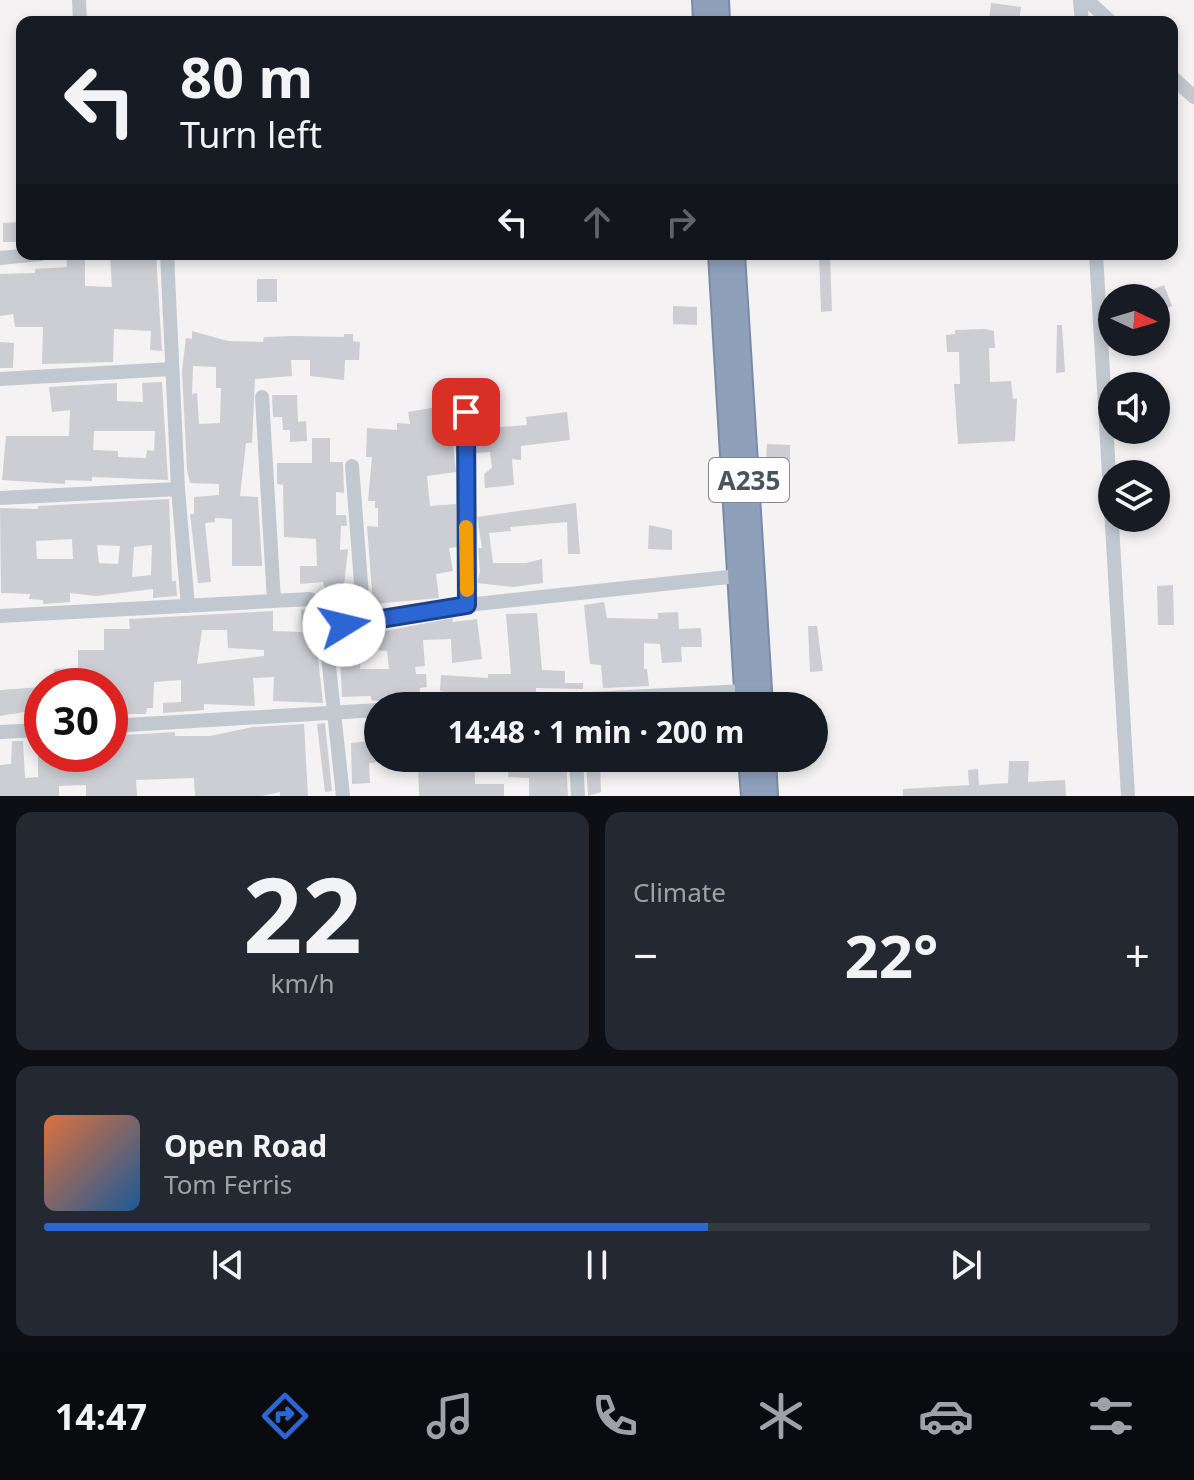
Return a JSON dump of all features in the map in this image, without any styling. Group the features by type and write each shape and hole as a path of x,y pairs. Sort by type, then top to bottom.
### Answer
{"highway":[{"name":"A235","path":"719,260 746,692"},
{"name":"A235","path":"734,260 761,692"},
{"path":"750,772 752,796"},
{"path":"766,772 767,796"}],"street":[{"path":"1087,0 1104,16"},
{"path":"1178,82 1194,97"},
{"path":"167,260 178,489 188,606"},
{"path":"1096,260 1128,796"},
{"path":"0,379 171,369"},
{"path":"262,397 274,601"},
{"path":"466,412 467,605"},
{"path":"352,466 364,622"},
{"path":"0,498 178,489"},
{"path":"325,629 467,605 738,576"},
{"path":"0,616 314,601 325,629 343,796"},
{"path":"128,725 364,711"},
{"path":"0,732 24,731"},
{"path":"577,772 578,796"}],"building":[{"path":"991,3 1021,7 1020,16 990,16"},
{"path":"16,222 16,242 3,242 3,223"},
{"path":"66,260 85,260 85,286 112,287 110,260 156,260 162,351 150,350 151,331 114,329 113,362 42,364 43,327 15,327 13,314 0,316 0,274 35,273 35,269 67,267"},
{"path":"819,260 830,260 832,311 821,312"},
{"path":"257,279 277,279 277,302 257,302"},
{"path":"673,306 697,307 697,325 673,324"},
{"path":"1057,325 1062,325 1065,372 1056,373"},
{"path":"955,330 994,331 995,348 989,348 990,382 1011,381 1013,399 1017,398 1015,441 958,444 954,384 960,384 959,352 947,352 946,335 955,334"},
{"path":"192,331 228,341 263,342 264,337 344,337 344,334 353,334 353,341 360,342 359,360 345,360 344,380 310,376 310,360 291,360 292,376 255,379 252,443 246,443 240,496 258,497 262,566 232,566 232,519 215,518 215,522 205,523 211,582 198,583 190,514 194,514 194,497 219,495 219,484 190,483 187,470 182,371 186,338 192,339","holes":["193,366 216,367 216,388 221,388 220,423 199,424 197,393 192,394"]},
{"path":"0,342 14,343 13,368 0,368"},
{"path":"162,382 168,480 92,477 92,481 65,480 65,484 2,480 6,436 69,436 70,410 52,412 49,387 117,383 117,401 143,402 142,383","holes":["94,431 155,431 154,451 147,450 146,458 118,457 118,451 93,450"]},
{"path":"272,395 297,395 298,422 306,421 307,441 290,442 290,430 283,430 282,417 273,417"},
{"path":"473,404 500,404 500,427 527,425 526,417 567,412 570,440 521,446 521,460 512,459 514,485 485,488 484,474 492,468 490,452 476,453 477,414"},
{"path":"449,408 456,472 427,476 430,506 456,504 457,547 449,548 453,571 436,574 439,598 373,604 367,526 378,527 378,508 375,508 375,501 368,501 372,457 366,457 367,428 397,430 397,423 410,424 408,412"},
{"path":"312,438 330,438 330,462 343,462 344,493 336,492 336,515 346,515 347,526 341,526 340,550 348,549 344,585 350,584 353,604 330,610 323,582 300,584 300,566 317,566 316,539 284,537 283,485 277,484 277,463 312,463"},
{"path":"767,444 790,445 790,461 766,460"},
{"path":"169,499 172,581 176,581 177,596 153,598 153,589 96,596 70,593 70,602 43,604 43,600 29,599 30,594 1,593 0,508 38,509 38,506","holes":["72,539 73,559 37,559 36,541","97,545 120,546 118,564 99,563","152,545 151,575 132,577 134,547"]},
{"path":"576,503 580,554 568,554 567,522 510,527 511,531 489,533 493,563 526,563 542,559 543,583 513,587 477,583 480,571 478,548 482,548 477,517"},
{"path":"649,525 672,530 672,550 648,549"},
{"path":"1173,585 1174,625 1158,625 1157,586"},
{"path":"604,602 607,618 658,619 658,613 678,612 679,629 701,628 702,647 681,647 682,662 662,663 660,644 644,643 644,669 647,669 649,686 603,688 601,665 590,664 584,605"},
{"path":"306,609 315,631 323,703 273,701 274,677 253,678 255,706 204,704 204,710 163,713 163,703 181,702 181,680 154,682 153,708 147,708 146,714 128,714 128,668 78,668 78,650 104,650 104,629 130,629 129,619 273,611 273,631 302,632 301,610","holes":["202,630 227,630 228,648 264,650 264,656 197,664"]},
{"path":"537,613 542,670 565,671 565,683 583,683 583,689 440,691 441,675 488,678 488,674 511,674 506,614"},
{"path":"453,618 452,622 477,619 482,659 452,663 451,639 423,640 425,666 415,667 416,674 426,674 427,687 420,688 420,692 364,692 364,696 342,697 339,637 363,633 368,650 361,650 360,669 389,669 387,651 376,650 374,633"},
{"path":"808,626 817,626 823,671 810,672"},
{"path":"24,688 24,712 0,716 0,690"},
{"path":"325,723 332,791 325,792 317,724"},
{"path":"304,724 308,796 280,796 280,792 262,796 195,796 194,778 136,780 137,796 86,796 86,785 59,786 59,796 0,796 0,765 11,764 12,741 23,741 25,778 38,777 38,772 128,772 128,735 175,732 175,736 210,736 253,727"},
{"path":"364,742 364,772 369,772 370,783 352,784 351,743"},
{"path":"1009,761 1029,761 1028,782 1065,780 1066,796 903,796 903,789 969,785 968,770 978,769 979,785 1008,783"},
{"path":"418,772 475,772 475,784 504,784 504,796 419,796"},
{"path":"508,772 567,772 568,796 529,796 529,778 508,777"},
{"path":"587,772 600,772 601,792 588,796"}],"slow traffic":[{"path":"466,527 467,590"}],"route":[{"path":"344,625 467,605 466,412"}]}
